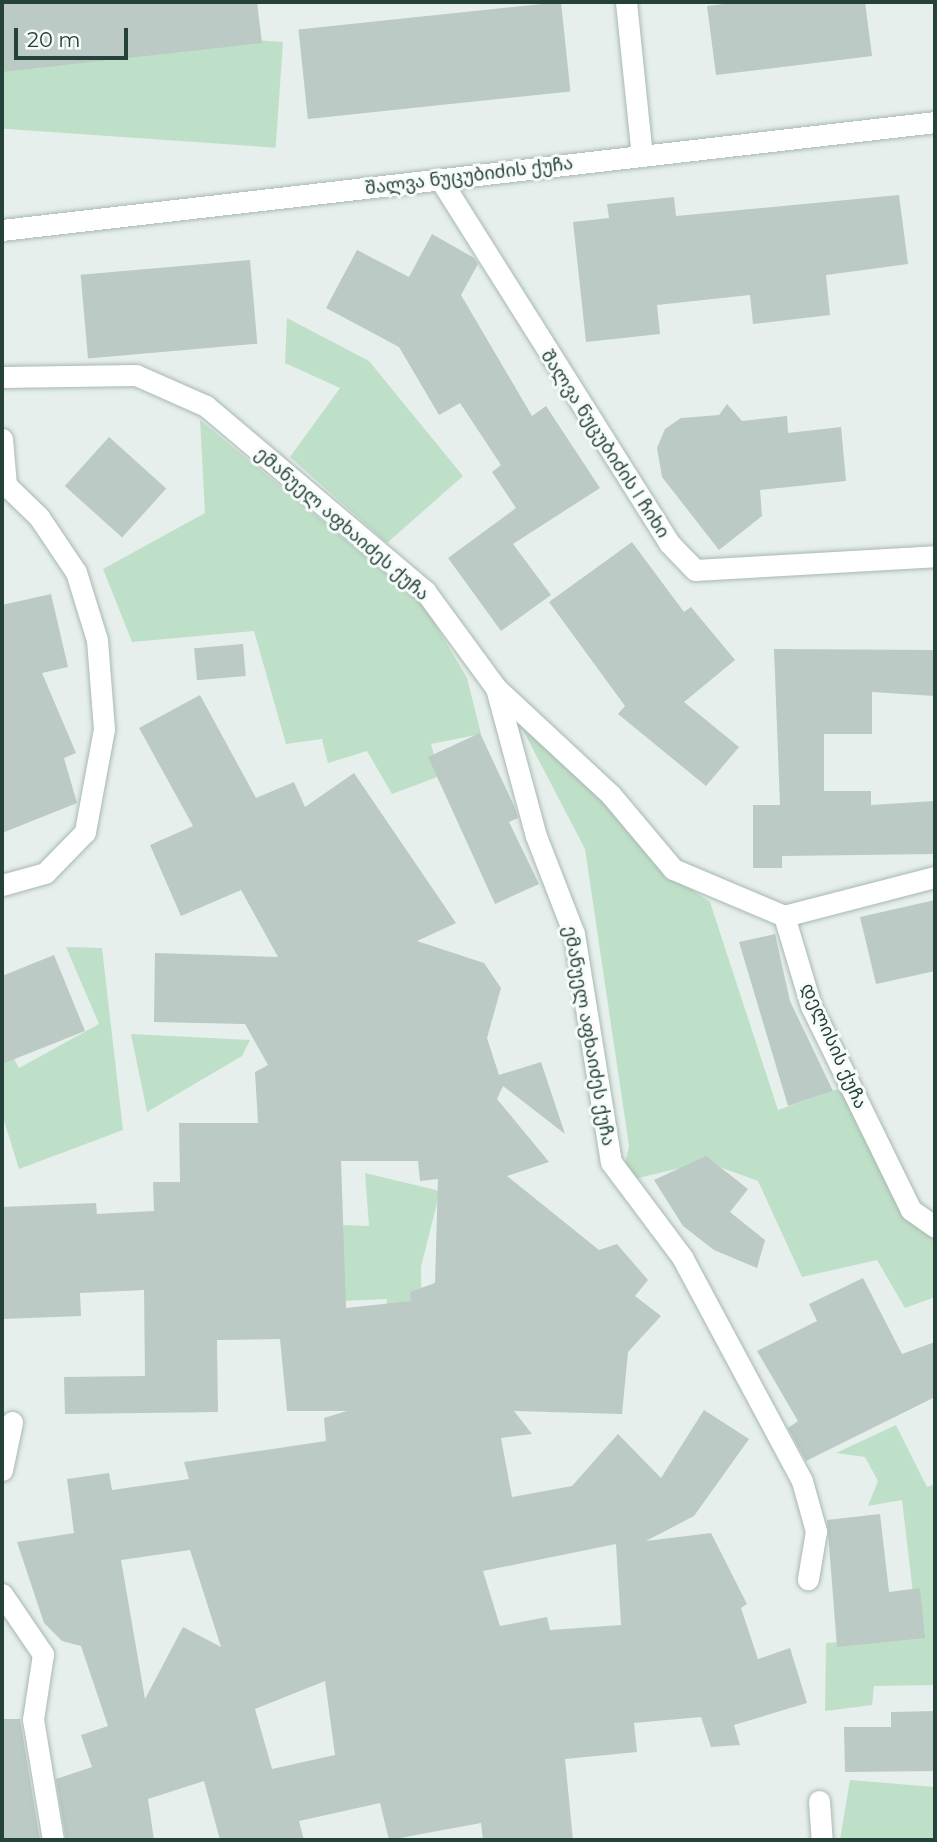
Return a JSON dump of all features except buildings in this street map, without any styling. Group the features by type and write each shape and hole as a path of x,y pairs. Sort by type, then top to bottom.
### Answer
{"street":[{"path":"626,2 642,156"},
{"name":"შალვა ნუცუბიძის ქუჩა","path":"2,230 935,122"},
{"name":"შალვა ნუცუბიძის I ჩიხი","path":"440,179 669,543 695,570 935,556"},
{"name":"ემანუელ აფხაიძეს ქუჩა","path":"2,377 136,375 206,406 425,591 496,688 536,836 575,934 611,1163 682,1258 802,1480 816,1531 808,1579"},
{"path":"2,439 4,486 39,517 76,572 97,640 104,729 85,832 44,873 2,885"},
{"path":"496,688 611,795 673,869 784,916 935,877"},
{"name":"დელისის ქუჩა","path":"784,916 811,1006 911,1210 935,1227"},
{"path":"2,1470 12,1422"},
{"path":"2,1594 43,1654 33,1719 53,1840"},
{"path":"819,1801 822,1840"}],"green space":[{"path":"2,22 283,42 276,148 2,129"},
{"path":"287,318 369,361 463,476 387,543 290,457 340,388 285,363"},
{"path":"200,420 423,604 467,678 481,734 431,744 440,776 392,794 367,751 328,763 322,739 286,744 254,631 132,642 103,569 205,513"},
{"path":"511,707 562,752 655,865 710,902 778,1110 841,1088 935,1235 935,1297 905,1308 877,1260 802,1277 758,1181 706,1162 621,1182 629,1146 585,849"},
{"path":"66,947 102,948 123,1130 19,1169 2,1114 2,1037 19,1068 99,1024"},
{"path":"131,1034 250,1040 242,1056 147,1112"},
{"path":"365,1173 440,1191 421,1267 422,1346 385,1347 387,1299 342,1301 343,1225 369,1226"},
{"path":"896,1425 927,1487 935,1484 935,1685 874,1686 872,1705 825,1711 826,1643 918,1636 902,1500 868,1506 878,1481 865,1457 836,1453"},
{"path":"850,1780 935,1787 935,1840 840,1840"}]}
